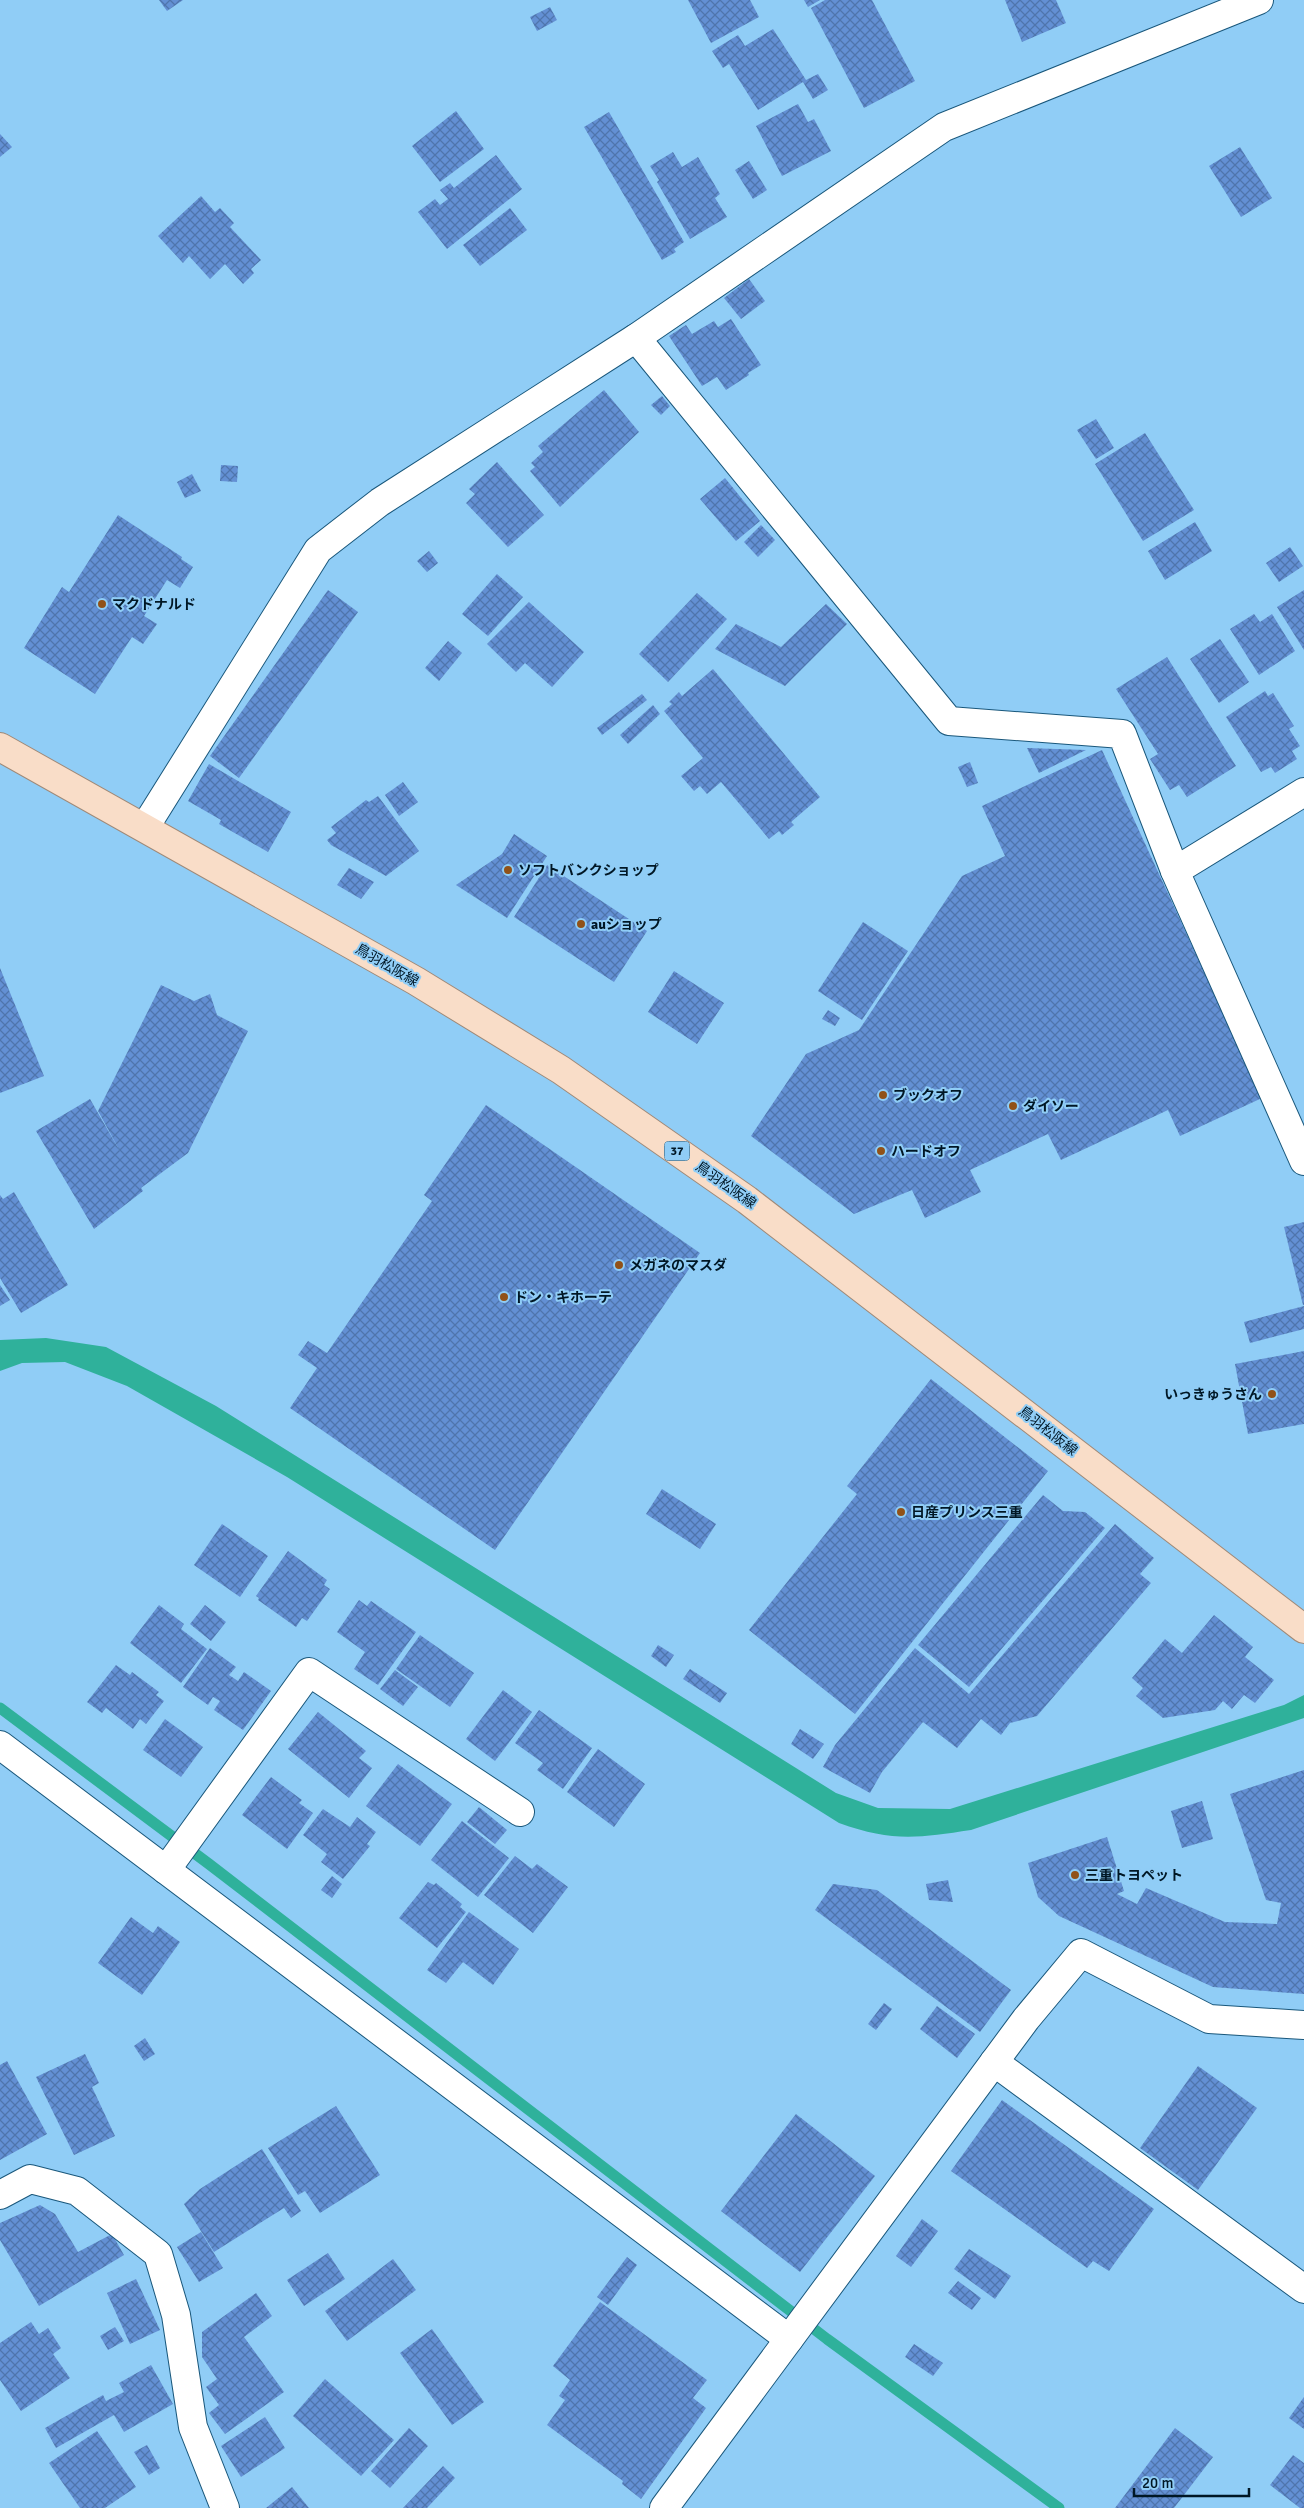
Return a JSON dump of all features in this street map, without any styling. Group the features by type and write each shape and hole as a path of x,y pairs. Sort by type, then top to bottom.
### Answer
{"main road":[{"name":"鳥羽松阪線","path":"0,747 416,981 562,1070 747,1200 1304,1629"}],"street":[{"path":"145,827 318,550 380,502 636,338 944,127 1259,0"},
{"path":"636,338 949,721 1122,734 1175,871 1304,1161"},
{"path":"1175,871 1304,792"},
{"path":"169,1865 309,1672 520,1812"},
{"path":"0,1745 169,1865 790,2337"},
{"path":"664,2508 1026,2019 1082,1953 1209,2019 1304,2025"},
{"path":"994,2062 1304,2289"},
{"path":"0,2195 30,2179 77,2191 158,2254 176,2315 193,2427 225,2508"}],"shaded area":[{"path":"46,1338 106,1347 216,1406 836,1793 878,1808 950,1809 1284,1705 1304,1695 1304,1718 971,1830 905,1837 857,1829 839,1823 287,1477 127,1386 65,1362 22,1363 0,1371 0,1340"}],"building":[{"path":"159,0 183,0 167,11"},
{"path":"688,0 750,0 759,17 711,43"},
{"path":"804,0 820,0 808,7"},
{"path":"825,0 872,0 915,81 864,108 811,8"},
{"path":"1005,0 1056,0 1066,23 1022,42"},
{"path":"550,7 557,20 537,31 530,17"},
{"path":"773,29 806,80 818,74 828,90 813,99 803,82 758,110 729,64 723,68 712,51 738,35 745,46"},
{"path":"798,104 808,122 814,119 831,151 782,176 756,126"},
{"path":"456,111 484,149 440,182 412,146"},
{"path":"609,112 684,242 674,249 676,252 662,260 584,127"},
{"path":"0,134 12,147 0,157"},
{"path":"1240,147 1272,198 1241,217 1209,166"},
{"path":"673,152 682,167 698,157 720,194 715,198 727,217 690,239 657,182 659,180 650,166"},
{"path":"496,155 522,189 447,249 418,212 435,199 440,205 448,199 440,190 450,183 454,188"},
{"path":"749,161 767,190 753,199 735,170"},
{"path":"201,196 215,212 220,208 234,223 230,227 261,260 251,269 254,273 243,284 225,264 210,279 189,256 183,263 158,236"},
{"path":"510,208 527,230 480,266 463,245"},
{"path":"749,279 765,301 741,319 724,298"},
{"path":"731,319 761,365 726,390 717,377 702,386 669,336 686,325 692,334 714,321 718,327"},
{"path":"604,390 639,432 560,507 530,471 535,467 531,463 543,452 538,446"},
{"path":"662,396 670,406 661,415 651,405"},
{"path":"1096,419 1114,448 1096,459 1077,430"},
{"path":"1145,433 1194,510 1143,541 1095,464"},
{"path":"497,462 544,515 508,547 466,503 475,494 469,489"},
{"path":"221,465 238,466 237,482 220,481"},
{"path":"192,474 201,491 185,498 177,482"},
{"path":"725,478 760,521 736,541 700,499"},
{"name":"マクドナルド","path":"118,515 182,557 181,559 193,567 180,588 167,580 144,616 157,624 143,644 132,637 95,694 24,648 62,587 69,592"},
{"path":"1195,522 1212,551 1165,580 1148,551"},
{"path":"761,525 775,540 758,557 744,542"},
{"path":"1290,547 1303,566 1279,582 1266,563"},
{"path":"429,551 438,563 427,572 417,561"},
{"path":"497,574 523,597 488,636 462,614"},
{"path":"328,590 358,612 239,778 210,756"},
{"path":"1304,590 1304,650 1277,607"},
{"path":"697,593 727,619 668,682 639,654"},
{"path":"529,602 584,652 552,687 525,663 516,672 487,644"},
{"path":"826,604 847,624 785,686 715,649 736,624 781,647"},
{"path":"1254,614 1260,622 1272,614 1295,651 1259,675 1230,629"},
{"path":"1220,639 1249,682 1219,703 1190,659"},
{"path":"448,641 462,653 439,681 425,668"},
{"path":"1167,657 1236,766 1187,797 1179,785 1170,790 1150,759 1158,754 1116,689"},
{"path":"713,669 820,797 791,822 794,825 782,835 779,831 769,839 721,782 707,794 700,786 694,791 681,776 703,758 664,711 672,704 669,702 679,692 682,696"},
{"path":"1265,691 1268,696 1273,693 1294,726 1289,729 1300,746 1292,751 1297,759 1275,773 1271,767 1261,772 1226,717"},
{"path":"642,694 647,700 602,735 597,728"},
{"path":"653,705 660,714 628,744 620,735"},
{"path":"1027,748 1086,750 1039,773"},
{"path":"1102,750 1262,1098 1180,1136 1168,1110 1061,1160 1048,1134 970,1170 981,1192 925,1218 912,1190 854,1214 751,1136 806,1054 859,1030 962,876 1005,856 982,806"},
{"path":"970,762 978,783 967,787 958,767"},
{"path":"209,764 291,812 268,852 219,824 221,820 188,801"},
{"path":"403,782 418,802 399,816 385,795"},
{"path":"378,796 419,851 386,876 331,845 327,840 336,833 331,827 366,800 369,802"},
{"name":"ソフトバンクショップ","path":"514,834 547,856 507,918 456,885 502,854"},
{"name":"auショップ","path":"547,865 647,931 614,982 514,917"},
{"path":"349,868 374,882 361,899 337,885"},
{"path":"863,922 908,951 862,1020 818,991"},
{"path":"0,968 44,1076 0,1093"},
{"path":"674,971 724,1003 697,1044 648,1012"},
{"path":"161,985 194,1001 210,994 217,1015 248,1031 188,1153 141,1188 143,1191 94,1229 36,1131 90,1099 121,1153 98,1111"},
{"path":"828,1010 840,1018 835,1026 822,1019"},
{"path":"486,1105 700,1253 495,1550 290,1408 317,1368 298,1355 308,1341 327,1353 432,1201 424,1195"},
{"path":"14,1192 68,1285 21,1313 0,1278 0,1195 3,1199"},
{"path":"1304,1222 1304,1305 1303,1305 1284,1227"},
{"path":"0,1285 10,1300 0,1306"},
{"path":"1304,1306 1304,1329 1250,1343 1244,1322"},
{"name":"いっきゅうさん","path":"1304,1351 1304,1424 1248,1434 1235,1364"},
{"path":"931,1379 1048,1471 855,1714 749,1630 857,1494 847,1486"},
{"path":"662,1489 716,1524 700,1549 646,1514"},
{"path":"1043,1495 1063,1511 1085,1512 1105,1528 969,1687 918,1645"},
{"path":"222,1524 268,1556 240,1597 194,1565"},
{"path":"1115,1524 1154,1558 1140,1574 1151,1583 1037,1716 1010,1723 1001,1735 981,1719 957,1748 923,1722 882,1772 870,1793 823,1767 835,1745 915,1648 969,1694"},
{"path":"288,1551 327,1580 324,1585 330,1589 307,1621 302,1618 296,1627 258,1600 259,1598 256,1596"},
{"path":"359,1600 367,1606 371,1601 416,1632 378,1685 354,1669 365,1652 337,1632"},
{"path":"159,1605 184,1624 181,1629 207,1649 181,1683 130,1643"},
{"path":"205,1605 226,1622 211,1641 190,1624"},
{"path":"1214,1615 1253,1647 1245,1657 1274,1680 1255,1703 1244,1695 1232,1709 1223,1701 1215,1710 1163,1718 1136,1696 1143,1688 1132,1678 1165,1639 1182,1653"},
{"path":"420,1635 474,1673 450,1707 396,1669"},
{"path":"658,1645 674,1655 666,1667 651,1656"},
{"path":"210,1648 236,1667 229,1675 238,1681 244,1672 271,1691 243,1730 214,1710 220,1701 213,1697 208,1705 183,1687"},
{"path":"116,1665 130,1675 132,1672 159,1692 156,1695 164,1701 146,1724 140,1719 133,1729 106,1708 102,1713 87,1702"},
{"path":"690,1669 727,1693 720,1703 683,1679"},
{"path":"395,1670 418,1687 403,1706 380,1689"},
{"path":"503,1690 532,1712 495,1761 466,1739"},
{"path":"539,1710 592,1748 563,1789 537,1770 543,1763 515,1743"},
{"path":"318,1712 366,1751 359,1758 372,1768 349,1798 288,1749"},
{"path":"165,1719 203,1747 181,1777 143,1750"},
{"path":"800,1729 824,1744 813,1759 791,1744"},
{"path":"598,1749 645,1784 614,1827 567,1792"},
{"path":"398,1764 452,1804 420,1846 366,1806"},
{"name":"三重トヨペット","path":"1304,1770 1304,1994 1213,1987 1059,1916 1038,1897 1028,1863 1107,1837 1124,1891 1117,1894 1137,1904 1146,1888 1225,1922 1277,1924 1281,1903 1266,1900 1230,1794"},
{"path":"271,1777 302,1800 299,1803 313,1813 287,1849 242,1815"},
{"path":"1202,1801 1213,1839 1182,1848 1171,1811"},
{"path":"479,1807 507,1830 495,1844 467,1822"},
{"path":"323,1809 350,1827 357,1817 376,1832 367,1844 370,1846 343,1879 321,1862 327,1854 303,1835"},
{"path":"462,1821 509,1858 478,1897 431,1860"},
{"path":"515,1856 532,1869 537,1864 568,1887 533,1933 484,1895"},
{"path":"332,1876 342,1884 332,1898 321,1890"},
{"path":"948,1880 953,1902 929,1900 926,1884"},
{"path":"428,1882 434,1885 436,1883 462,1904 460,1907 466,1912 437,1948 399,1918"},
{"path":"833,1884 877,1890 1011,1990 980,2032 815,1910"},
{"path":"469,1912 519,1949 493,1985 463,1962 446,1983 427,1970"},
{"path":"131,1917 153,1933 158,1926 180,1942 142,1995 98,1963"},
{"path":"884,2003 892,2009 876,2030 868,2024"},
{"path":"937,2006 975,2034 957,2058 920,2029"},
{"path":"145,2038 155,2054 144,2061 134,2046"},
{"path":"85,2054 99,2083 92,2087 115,2136 74,2155 36,2077"},
{"path":"7,2061 47,2134 0,2160 0,2065"},
{"path":"1198,2066 1257,2108 1198,2190 1140,2148"},
{"path":"1002,2100 1154,2209 1109,2271 1093,2261 1087,2268 951,2171"},
{"path":"336,2106 380,2175 320,2213 305,2191 298,2195 268,2148"},
{"path":"796,2114 875,2176 800,2272 721,2211"},
{"path":"262,2149 301,2211 291,2218 284,2208 214,2252 184,2204 200,2189"},
{"path":"40,2205 55,2214 78,2252 112,2234 124,2255 39,2306 0,2240 0,2223"},
{"path":"922,2219 938,2231 911,2267 896,2256"},
{"path":"201,2232 223,2268 199,2282 177,2247"},
{"path":"969,2249 1011,2276 995,2299 954,2269"},
{"path":"328,2253 345,2279 304,2306 287,2280"},
{"path":"627,2257 637,2265 608,2305 597,2297"},
{"path":"393,2259 416,2290 347,2341 325,2311"},
{"path":"136,2279 160,2330 130,2344 107,2293"},
{"path":"958,2281 981,2298 972,2310 948,2293"},
{"path":"256,2293 272,2316 244,2337 284,2392 225,2434 209,2413 219,2405 206,2387 217,2379 202,2357 202,2332"},
{"path":"600,2302 707,2380 693,2398 706,2408 641,2499 622,2484 623,2481 547,2425 565,2400 559,2396 570,2380 553,2366"},
{"path":"31,2322 39,2334 48,2328 61,2348 53,2354 70,2378 21,2411 0,2380 0,2343"},
{"path":"115,2327 124,2341 108,2350 100,2336"},
{"path":"432,2329 484,2402 452,2425 400,2353"},
{"path":"914,2344 943,2363 933,2376 905,2357"},
{"path":"151,2365 173,2404 124,2432 114,2415 56,2448 45,2428 103,2395 106,2401 124,2392 119,2383"},
{"path":"325,2379 394,2440 361,2476 293,2416"},
{"path":"1304,2397 1304,2429 1289,2418"},
{"path":"265,2417 285,2448 241,2477 221,2446"},
{"path":"409,2428 428,2446 390,2488 371,2471"},
{"path":"1175,2428 1213,2457 1174,2508 1115,2508"},
{"path":"97,2431 136,2487 105,2508 80,2508 49,2463"},
{"path":"147,2445 160,2468 149,2475 134,2452"},
{"path":"1293,2455 1304,2463 1304,2508 1300,2508 1270,2485"},
{"path":"443,2466 455,2478 427,2508 403,2508"},
{"path":"292,2487 309,2508 266,2508"}],"waterway":[{"path":"0,1708 209,1864 827,2339 1059,2508"}],"place":[{"name":"マクドナルド","path":"102,604"},
{"name":"ソフトバンクショップ","path":"508,870"},
{"name":"auショップ","path":"581,924"},
{"name":"ブックオフ","path":"883,1095"},
{"name":"ダイソー","path":"1013,1106"},
{"name":"ハードオフ","path":"881,1151"},
{"name":"メガネのマスダ","path":"619,1265"},
{"name":"ドン・キホーテ","path":"504,1297"},
{"name":"いっきゅうさん","path":"1272,1394"},
{"name":"日産プリンス三重","path":"901,1512"},
{"name":"三重トヨペット","path":"1075,1875"}]}
